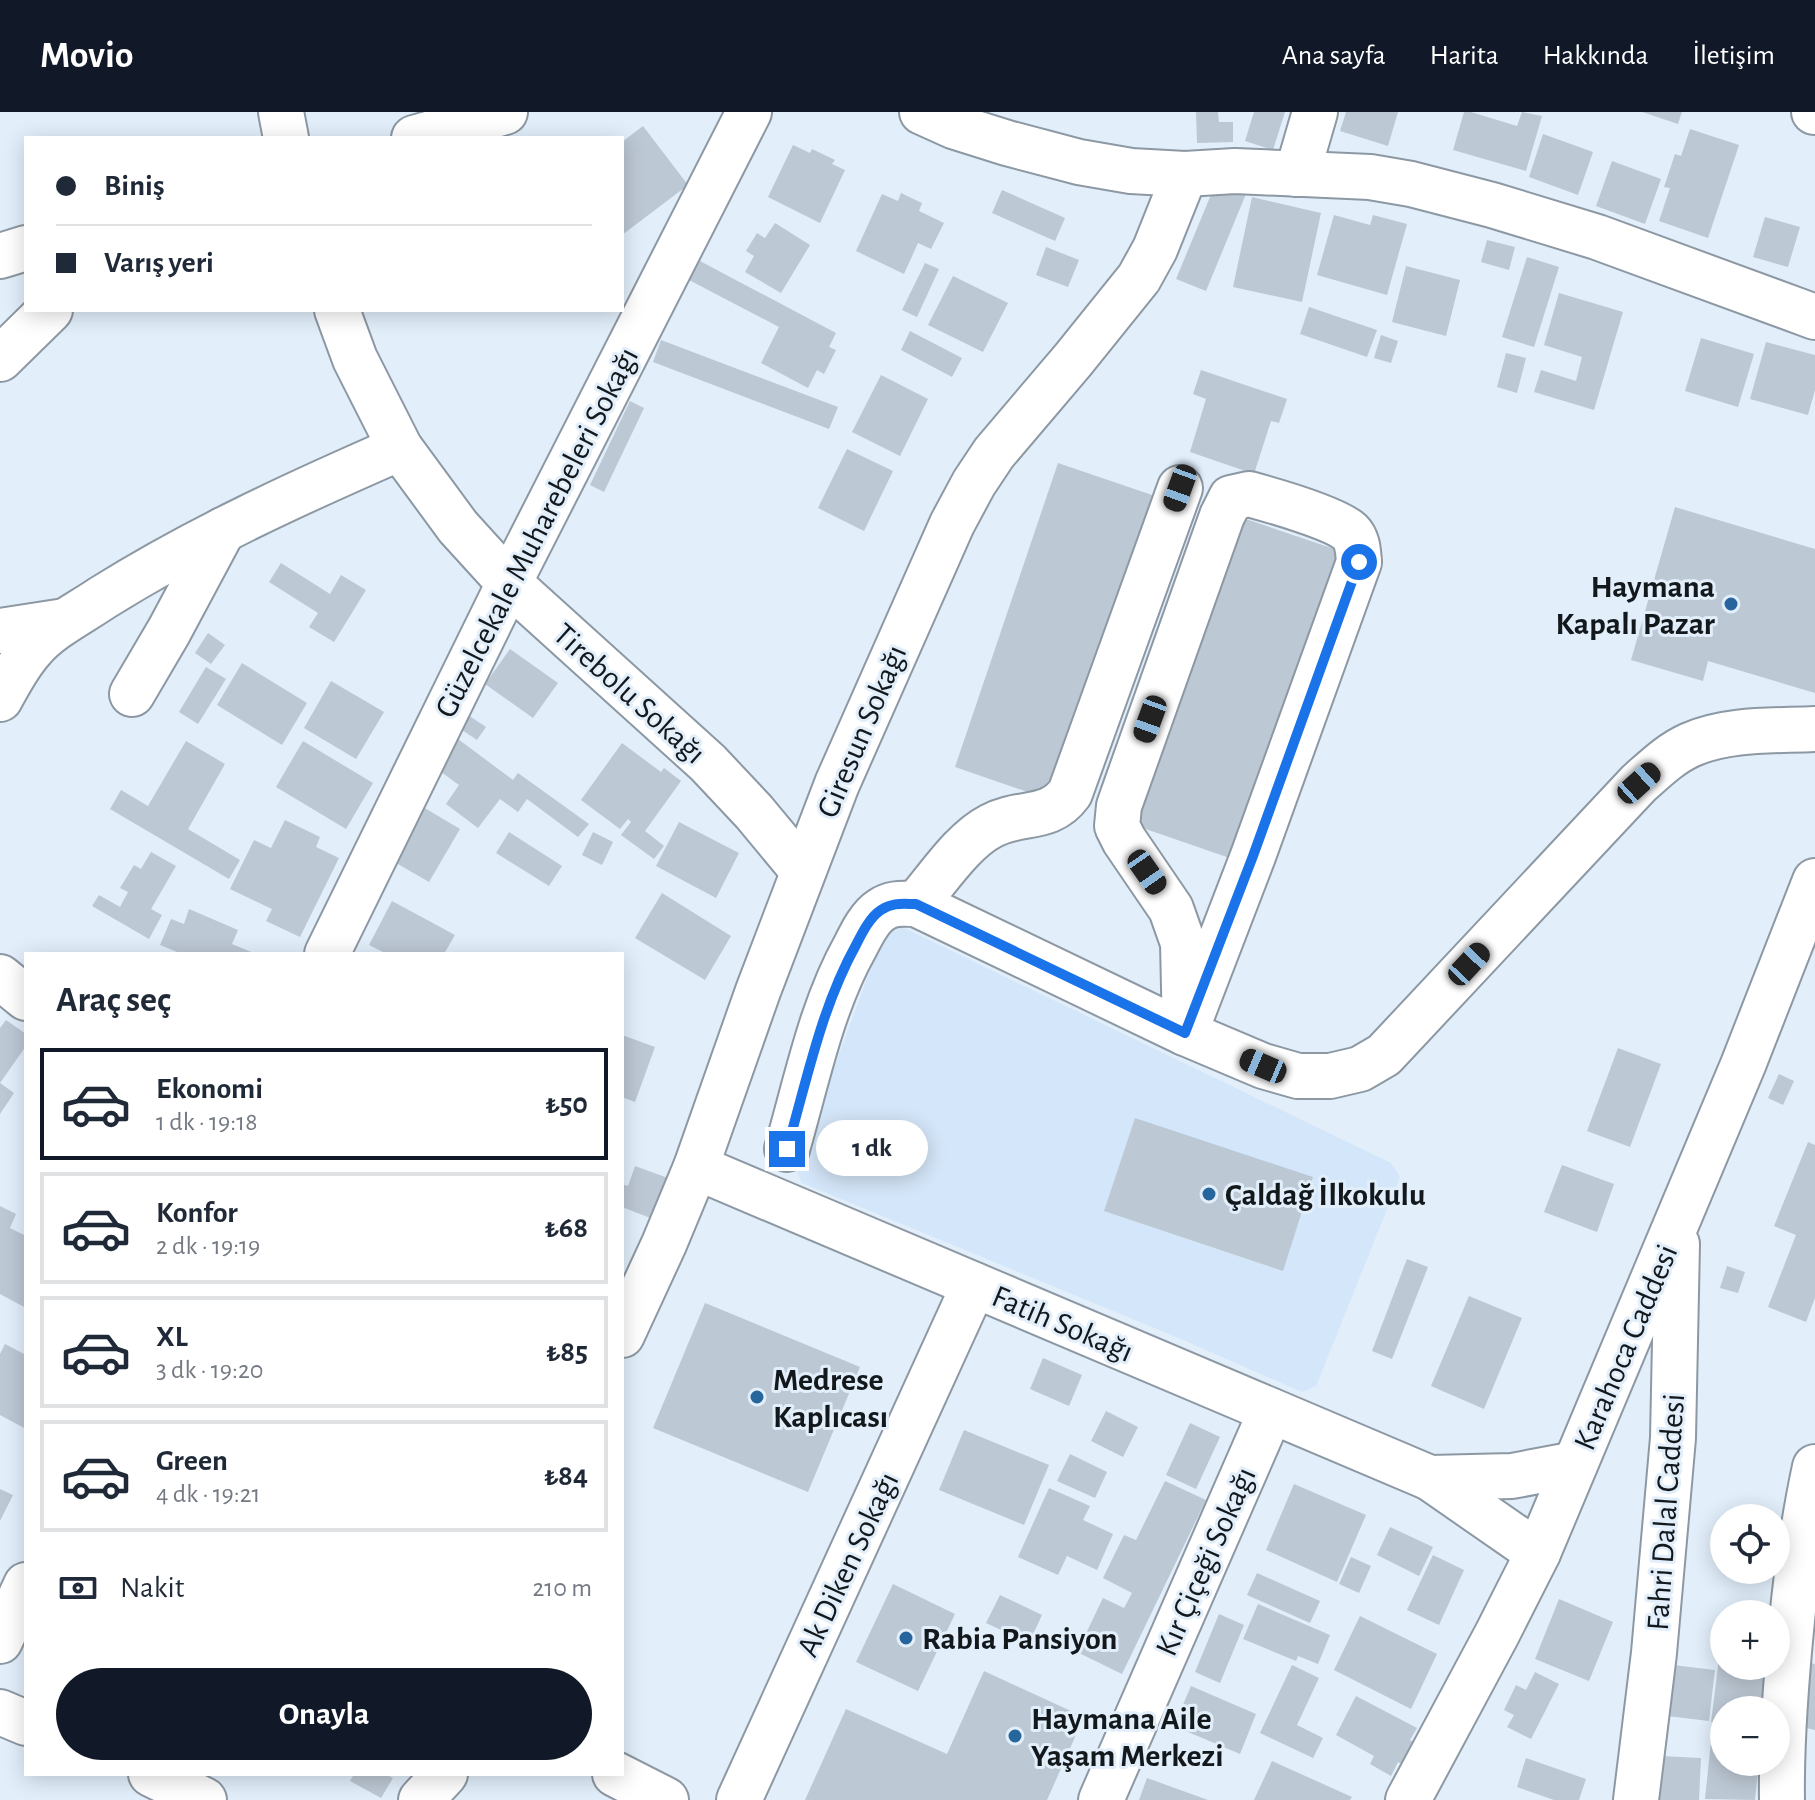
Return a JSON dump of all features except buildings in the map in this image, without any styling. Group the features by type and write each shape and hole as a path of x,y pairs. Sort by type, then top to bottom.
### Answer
{"street":[{"path":"281,112 286,136"},
{"path":"421,136 505,112"},
{"name":"Güzelcekale Muharebeleri Sokağı","path":"328,952 509,583 749,112"},
{"path":"922,112 953,126 1007,143 1079,162 1131,171 1185,174 1235,171 1370,177 1411,184 1597,237 1815,317"},
{"path":"1297,174 1315,112"},
{"name":"Giresun Sokağı","path":"624,1331 696,1167 758,991 837,784 932,566 974,483 1002,444 1139,278 1155,249 1185,174"},
{"path":"0,256 24,249"},
{"path":"0,359 48,312"},
{"name":"Tirebolu Sokağı","path":"338,312 355,359 400,448 458,527 509,583 708,763 803,871"},
{"path":"0,699 15,671 34,646 68,620 165,560 276,502 400,448"},
{"path":"916,904 968,844 988,827 1007,819 1046,812 1061,805 1070,793 1180,488"},
{"path":"1249,494 1332,521 1350,532 1358,545 1359,562 1253,856 1185,1033 1183,943 1171,909 1117,826 1119,806 1222,516 1231,498 1249,494"},
{"path":"132,694 223,530"},
{"path":"0,631 68,620"},
{"path":"787,1149 825,1016 842,969 878,912 894,903 916,904 1185,1033 1263,1066 1298,1076 1330,1076 1360,1069 1384,1055 1639,783 1667,758 1690,745 1717,737 1815,729"},
{"name":"Karahoca Caddesi","path":"1408,1800 1538,1553 1743,1065 1815,881"},
{"path":"0,977 24,996"},
{"name":"Fatih Sokağı","path":"696,1167 1430,1478 1538,1553"},
{"name":"Fahri Dalal Caddesi","path":"1636,1800 1654,1653 1672,1453 1678,1222"},
{"name":"Ak Diken Sokağı","path":"739,1800 974,1285"},
{"name":"Kır Çiçeği Sokağı","path":"1101,1800 1271,1411"},
{"name":"Fatih Sokağı","path":"1430,1478 1512,1476 1575,1464"},
{"path":"1782,1800 1781,1746 1787,1667 1800,1551 1815,1467"},
{"path":"0,1641 24,1589"},
{"path":"0,1712 24,1722"},
{"path":"155,1776 204,1800"},
{"path":"421,1800 443,1776"},
{"path":"619,1776 666,1800"}],"shaded area":[{"path":"898,925 1391,1163 1400,1177 1316,1386 1302,1392 802,1183 796,1170 885,930"}],"place":[{"name":"Haymana Kapalı Pazar","path":"1731,604"},
{"name":"Çaldağ İlkokulu","path":"1209,1194"},
{"name":"Medrese Kaplıcası","path":"757,1397"},
{"name":"Rabia Pansiyon","path":"906,1638"},
{"name":"Haymana Aile Yaşam Merkezi","path":"1015,1736"}],"route":[{"path":"787,1149 825,1016 842,969 878,912 894,903 916,904 1185,1033 1253,856 1359,562"}]}
